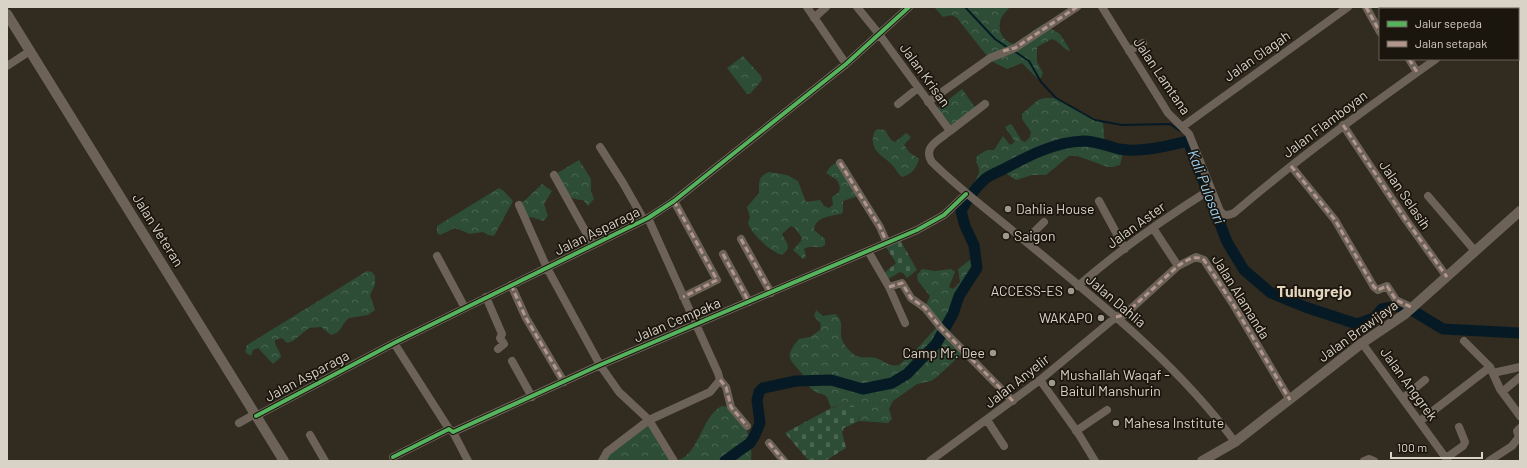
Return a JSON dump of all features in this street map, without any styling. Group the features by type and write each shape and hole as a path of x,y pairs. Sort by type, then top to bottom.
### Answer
{"main road":[{"name":"Jalan Veteran","path":"7,14 284,461"},
{"name":"Jalan Brawijaya","path":"1202,461 1235,442 1362,343 1410,310 1520,211"}],"street":[{"path":"807,7 846,64"},
{"path":"814,18 826,7"},
{"name":"Jalan Krisan","path":"857,7 879,34 950,132"},
{"name":"Jalan Asparaga","path":"239,423 394,343 646,219 674,201 846,64 909,7"},
{"path":"928,102 990,58 1003,51 1012,49 1077,7"},
{"name":"Jalan Lamtana","path":"1102,7 1168,113 1189,134 1220,210 1223,214 1228,216 1234,213"},
{"name":"Jalan Glagah","path":"1182,127 1348,7"},
{"path":"1366,7 1379,30"},
{"path":"1129,51 1143,43"},
{"path":"7,66 30,51"},
{"path":"1410,60 1418,72"},
{"name":"Jalan Flamboyan","path":"1234,213 1343,126 1435,60"},
{"path":"898,104 918,88"},
{"path":"970,197 928,156 928,151 932,145 985,104"},
{"name":"Jalan Selasih","path":"1343,126 1406,220 1447,277"},
{"path":"600,147 646,219 719,376 726,387 731,407 747,426"},
{"path":"840,163 880,227 887,243"},
{"path":"1291,166 1335,220 1374,288 1378,290 1387,286 1396,300 1410,310"},
{"path":"554,175 593,245"},
{"name":"Jalan Aster","path":"1078,286 1103,265 1153,228 1211,189"},
{"path":"1428,196 1474,251"},
{"name":"Jalan Dahlia","path":"970,197 1025,241 1116,318 1187,382 1235,442"},
{"name":"Jalan Cempaka","path":"393,457 451,430 532,397 600,365 887,243 934,221 970,197"},
{"path":"674,201 716,280 683,297"},
{"path":"1098,201 1125,249"},
{"path":"519,205 547,268 600,365 619,392 649,420 674,461"},
{"path":"1025,241 1044,222"},
{"path":"1153,228 1178,266"},
{"path":"741,239 771,293"},
{"path":"868,251 889,287 905,323"},
{"path":"723,254 750,302"},
{"path":"437,256 465,308"},
{"name":"Jalan Alamanda","path":"1116,318 1124,315 1178,266 1196,257 1204,260 1233,304 1290,400"},
{"path":"889,287 902,283 911,298 924,308 944,331 1013,401"},
{"path":"511,285 526,318 564,382"},
{"path":"486,297 502,334 500,338 503,345 498,349"},
{"name":"Jalan Anyelir","path":"930,461 1013,401 1116,318"},
{"path":"1464,341 1491,370 1502,392 1520,416"},
{"path":"394,343 451,430 468,461"},
{"name":"Jalan Anggrek","path":"1362,343 1447,459"},
{"path":"512,361 532,397"},
{"path":"1420,421 1491,370 1520,367"},
{"path":"602,461 607,452 649,420 710,392 719,376"},
{"path":"1502,392 1520,377"},
{"path":"1040,380 1076,430 1095,461"},
{"path":"1403,398 1425,380"},
{"path":"1076,430 1107,410"},
{"path":"987,420 1004,446"},
{"path":"1447,459 1463,446 1465,442 1459,427"},
{"path":"1489,461 1512,446 1519,437 1517,431 1520,428"},
{"path":"310,435 325,461"},
{"path":"770,443 784,461"},
{"path":"1364,461 1369,459 1374,461"}],"green space":[{"path":"934,7 1010,7 1003,15 1000,23 1001,32 1005,40 1014,44 1043,24 1060,34 1070,50 1067,50 1057,41 1052,39 1037,47 1037,62 1043,73 1041,78 1037,78 1022,63 1007,69 991,61 957,18 952,15 943,17"},
{"path":"743,56 761,76 762,80 750,94 747,94 727,68"},
{"path":"962,89 977,110 950,131 934,111"},
{"path":"1045,98 1056,98 1103,123 1105,145 1124,149 1120,165 1108,167 1077,156 1069,156 1046,175 1032,175 1016,180 1004,172 986,184 974,188 973,184 979,171 976,162 977,156 987,150 994,150 1003,136 1010,145 1015,142 1005,127 1010,124 1022,141 1025,142 1030,137 1031,132 1022,119 1022,114 1038,100"},
{"path":"878,129 885,130 891,140 895,142 906,133 911,137 904,145 909,152 919,159 917,165 911,173 902,177 890,163 876,151 873,137 875,131"},
{"path":"579,160 591,179 591,191 594,199 588,206 583,200 568,196 554,175"},
{"path":"839,161 850,170 858,196 843,201 843,212 841,214 824,218 817,222 814,230 825,239 825,245 821,247 810,247 804,249 806,257 803,259 793,250 802,238 795,228 791,226 782,234 788,247 782,255 762,242 753,233 748,223 750,217 747,207 759,193 759,183 765,174 769,172 787,175 798,181 806,202 820,200 824,206 829,208 833,205 832,197 839,192 840,187 837,180 826,173 831,166"},
{"path":"542,184 552,191 544,204 548,216 543,221 531,217 524,220 521,204"},
{"path":"499,188 504,191 513,201 494,236 483,232 470,234 455,228 440,235 437,233 437,226"},
{"path":"899,238 917,270 907,278 900,272 885,281 882,275 896,263 884,244"},
{"path":"970,260 976,262 977,268 959,296 949,322 939,322 926,305 930,296 918,281 917,275 922,269 935,271 951,269 955,272 949,287 953,289 960,282 958,269"},
{"path":"367,271 372,272 375,276 375,285 370,295 375,310 368,315 349,318 335,334 331,335 321,327 309,328 293,341 287,343 282,338 275,340 281,357 273,364 258,348 253,350 251,356 245,352 247,345"},
{"path":"816,310 823,316 835,314 838,316 841,323 841,337 844,344 852,353 859,357 873,357 889,364 899,365 915,351 936,328 941,328 965,351 931,381 917,384 893,401 889,409 892,419 888,423 859,421 857,406 836,406 831,408 827,397 811,389 803,375 790,358 791,350 799,339 810,337 820,330 821,324 814,316"},
{"path":"844,405 857,406 859,421 844,428 842,432 846,448 825,461 809,461 785,433 831,408"},
{"path":"722,406 731,407 741,420 750,438 751,461 602,461 649,420 672,456 678,460 685,457 695,444 715,411"}],"waterway":[{"path":"965,7 995,39 1008,48"},
{"path":"1014,51 1029,61 1041,82 1056,98 1095,120 1122,125 1170,124 1180,131"},
{"name":"Kali Pulosari","path":"725,461 750,443 755,435 760,423 757,400 759,392 763,388 796,381 831,380 863,389 892,383 907,374 936,344 953,314 959,296 977,268 974,245 965,226 961,211 966,202 982,182 992,175 1042,150 1073,142 1088,141 1119,149 1136,150 1188,141 1227,242 1244,270 1271,293 1305,307 1357,324 1374,318 1382,309 1397,306 1415,312 1443,329 1520,333"}],"marked path":[{"path":"1003,51 1015,48 1077,7"},
{"path":"1366,7 1379,30"},
{"path":"1410,60 1417,72"},
{"path":"1343,125 1406,220 1447,277"},
{"path":"840,163 880,227 887,243"},
{"path":"1291,166 1335,220 1374,287 1378,290 1387,286 1396,300 1413,308"},
{"path":"674,201 717,280 683,297"},
{"path":"741,239 771,293"},
{"path":"723,254 749,302"},
{"path":"1116,317 1124,315 1178,266 1187,260 1200,258 1204,260 1233,304 1290,400"},
{"path":"889,287 902,283 911,298 925,308 941,328 1013,401"},
{"path":"511,285 526,318 564,382"},
{"path":"720,380 726,387 731,407 747,426"},
{"path":"769,443 784,461"}],"cycle path":[{"path":"256,416 394,343 648,218 674,201 846,64 909,7"},
{"path":"393,457 449,429 453,432 600,365 917,230 944,215 966,194"}],"place":[{"name":"Dahlia House","path":"1008,209"},
{"name":"Saigon","path":"1006,236"},
{"name":"ACCESS-ES","path":"1071,291"},
{"name":"WAKAPO","path":"1101,318"},
{"name":"Camp Mr. Dee","path":"993,353"},
{"name":"Mushallah Waqaf - Baitul Manshurin","path":"1052,383"},
{"name":"Mahesa Institute","path":"1116,423"}],"district":[{"name":"Tulungrejo","path":"1314,291"}]}
